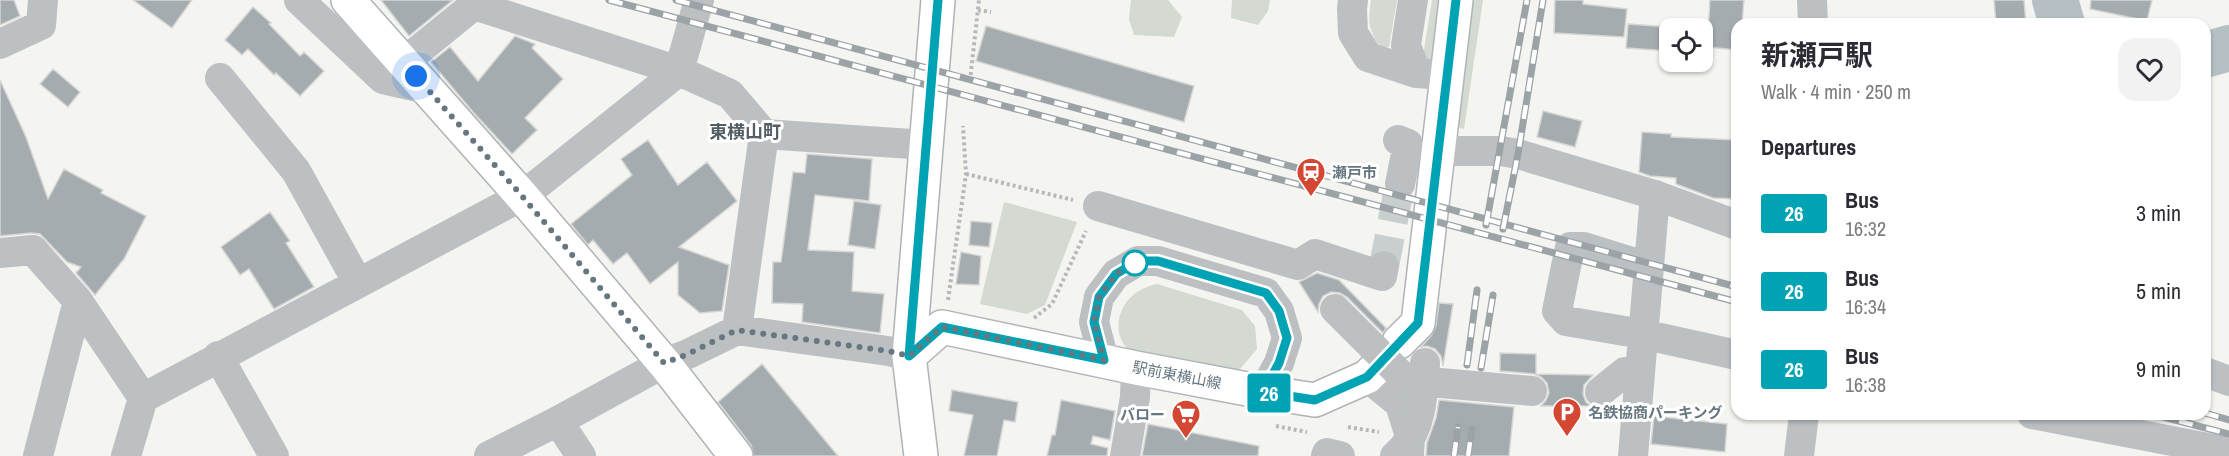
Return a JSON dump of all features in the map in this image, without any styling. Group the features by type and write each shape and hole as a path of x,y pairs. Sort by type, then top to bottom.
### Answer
{"street":[{"path":"0,44 41,25 43,0"},
{"path":"300,0 383,79 427,89"},
{"path":"348,0 522,196 664,363 736,456"},
{"path":"126,456 143,398 522,196 679,71 699,0"},
{"path":"1353,0 1353,33 1368,57 1431,74"},
{"path":"1413,0 1406,45 1431,74"},
{"path":"1400,342 1418,323 1438,151 1431,74 1456,0"},
{"path":"1812,0 1813,18"},
{"path":"921,456 909,356 926,145 934,1"},
{"path":"404,62 474,5 679,71 730,94 764,134 926,145"},
{"path":"220,78 296,171 358,283"},
{"path":"737,330 764,134"},
{"path":"1398,140 1408,144 1400,184"},
{"path":"1438,151 1501,151 1518,154 1655,195 1731,223"},
{"path":"1633,456 1655,195"},
{"path":"1098,206 1302,269 1315,254 1382,276 1384,266"},
{"path":"1648,267 1584,247 1570,247 1557,311 1566,321 1642,334 1731,354"},
{"path":"0,253 33,250 78,301 143,398"},
{"path":"1104,360 1094,322 1099,297 1116,274 1138,261 1158,261 1266,293 1279,311 1287,338 1279,363 1263,392"},
{"path":"38,456 78,301"},
{"path":"1335,309 1407,380 1424,372 1532,391"},
{"name":"駅前東横山線","path":"909,356 942,327 1136,368 1315,400 1372,372"},
{"path":"489,456 664,363 737,330 888,351 909,356"},
{"path":"218,356 274,456"},
{"path":"1125,456 1135,397 1136,368"},
{"path":"1372,372 1400,404 1410,436 1409,456"},
{"path":"1395,456 1418,424 1424,372"},
{"path":"1600,392 1625,372 1639,373"},
{"path":"2211,374 2229,381"},
{"path":"1799,456 1803,420"},
{"path":"2063,420 2229,452"},
{"path":"558,421 581,456"}],"path":[{"path":"970,81 979,0"},
{"path":"978,10 991,12"},
{"path":"947,305 966,174 963,126"},
{"path":"966,174 1098,206 1052,304 1031,320"}],"shaded area":[{"path":"1131,0 1168,0 1182,17 1174,37 1134,35 1129,19"},
{"path":"1232,0 1270,0 1268,11 1258,25 1231,18"},
{"path":"1371,0 1397,0 1389,47 1380,48 1371,30 1369,20"},
{"path":"1432,0 1447,0 1435,61 1422,62"},
{"path":"1469,0 1483,0 1464,129 1452,125"},
{"path":"1004,202 1077,222 1045,305 1027,314 980,304"},
{"path":"1157,284 1242,310 1255,326 1257,349 1241,368 1230,373 1132,352 1126,347 1119,333 1118,325 1122,309 1135,294"}],"building":[{"path":"0,0 14,0 20,16 0,25"},
{"path":"133,0 192,0 172,28"},
{"path":"381,0 453,0 409,36"},
{"path":"1555,0 1583,0 1583,4 1627,9 1624,37 1554,33"},
{"path":"1710,0 1744,0 1742,18 1731,18 1731,49 1713,48 1713,18 1709,18"},
{"path":"1994,0 2024,0 2026,18 1996,18"},
{"path":"2091,0 2152,0 2148,18 2133,18 2090,9"},
{"path":"253,7 271,23 269,24 300,56 304,52 324,71 300,96 276,73 274,75 248,49 242,55 225,40"},
{"path":"1628,24 1659,26 1659,50 1626,48"},
{"path":"986,26 1194,86 1184,122 976,61"},
{"path":"515,36 535,44 532,48 563,79 525,118 537,130 512,154 431,62 450,47 478,81"},
{"path":"53,69 80,92 68,107 40,84"},
{"path":"0,80 26,137 48,199 64,169 103,190 101,193 146,216 124,259 95,295 76,273 81,267 67,262 40,234 0,236"},
{"path":"1543,111 1582,121 1575,147 1537,137"},
{"path":"1642,132 1671,134 1671,137 1731,140 1731,199 1713,198 1676,184 1676,178 1650,176 1639,172"},
{"path":"648,140 678,185 707,162 737,201 679,247 729,265 722,311 700,313 678,295 678,262 650,284 627,253 613,264 593,240 588,245 571,224 632,175 621,159"},
{"path":"807,154 872,159 869,201 815,195 808,250 854,252 852,291 884,294 880,333 802,322 803,304 772,303 773,262 781,262 793,172 805,173"},
{"path":"854,201 881,205 875,249 848,245"},
{"path":"270,212 290,241 286,243 314,287 274,309 249,269 240,275 221,247"},
{"path":"971,221 992,223 989,247 969,245"},
{"path":"961,252 981,256 979,285 956,284"},
{"path":"1317,273 1339,280 1386,328 1383,333 1347,297 1340,293 1331,292 1323,296 1318,312 1299,282"},
{"path":"1439,303 1453,304 1443,366 1441,356 1435,349 1427,346 1421,347 1436,326"},
{"path":"1500,353 1536,354 1536,374 1593,375 1584,385 1583,394 1586,402 1591,406 1541,406 1549,393 1547,383 1534,374 1500,371"},
{"path":"762,364 838,456 754,456 751,445 718,402"},
{"path":"952,390 1018,402 1015,422 1004,420 997,456 964,456 973,415 949,411"},
{"path":"1061,400 1115,411 1110,440 1093,436 1091,444 1108,448 1107,456 1047,456 1052,435 1055,435"},
{"path":"1439,400 1514,407 1509,456 1426,456 1427,443 1436,418"},
{"path":"1654,416 1727,424 1725,452 1651,444"},
{"name":"バロー","path":"1148,424 1259,446 1258,456 1142,456"}],"waterway":[{"path":"2055,0 2060,18"},
{"path":"2211,53 2229,48"}],"tunnel":[{"path":"1384,266 1400,184"}],"railway":[{"path":"609,0 1731,300"},
{"path":"676,0 1731,285"},
{"path":"1486,225 1527,0"},
{"path":"1503,229 1518,154 1543,0"},
{"path":"1467,365 1477,290"},
{"path":"1481,368 1493,295"},
{"path":"2211,415 2229,420"},
{"path":"2175,420 2229,434"},
{"path":"1454,456 1458,427"},
{"path":"1468,456 1472,429"}],"bus line":[{"name":"26","path":"938,0 909,356 942,327 1104,360 1094,322 1099,297 1116,274 1138,261 1158,261 1266,293 1279,311 1287,338 1279,363 1263,392 1315,400 1367,377 1418,323 1456,0"}],"place":[{"name":"瀬戸市","path":"1311,198"},
{"name":"名鉄協商パーキング","path":"1567,438"},
{"name":"バロー","path":"1186,440"}],"district":[{"name":"東横山町","path":"745,131"}],"route":[{"path":"416,76 664,363 737,330 888,351 909,356 942,327 1104,360 1094,322 1099,297 1116,274 1138,261 1135,263"}]}
